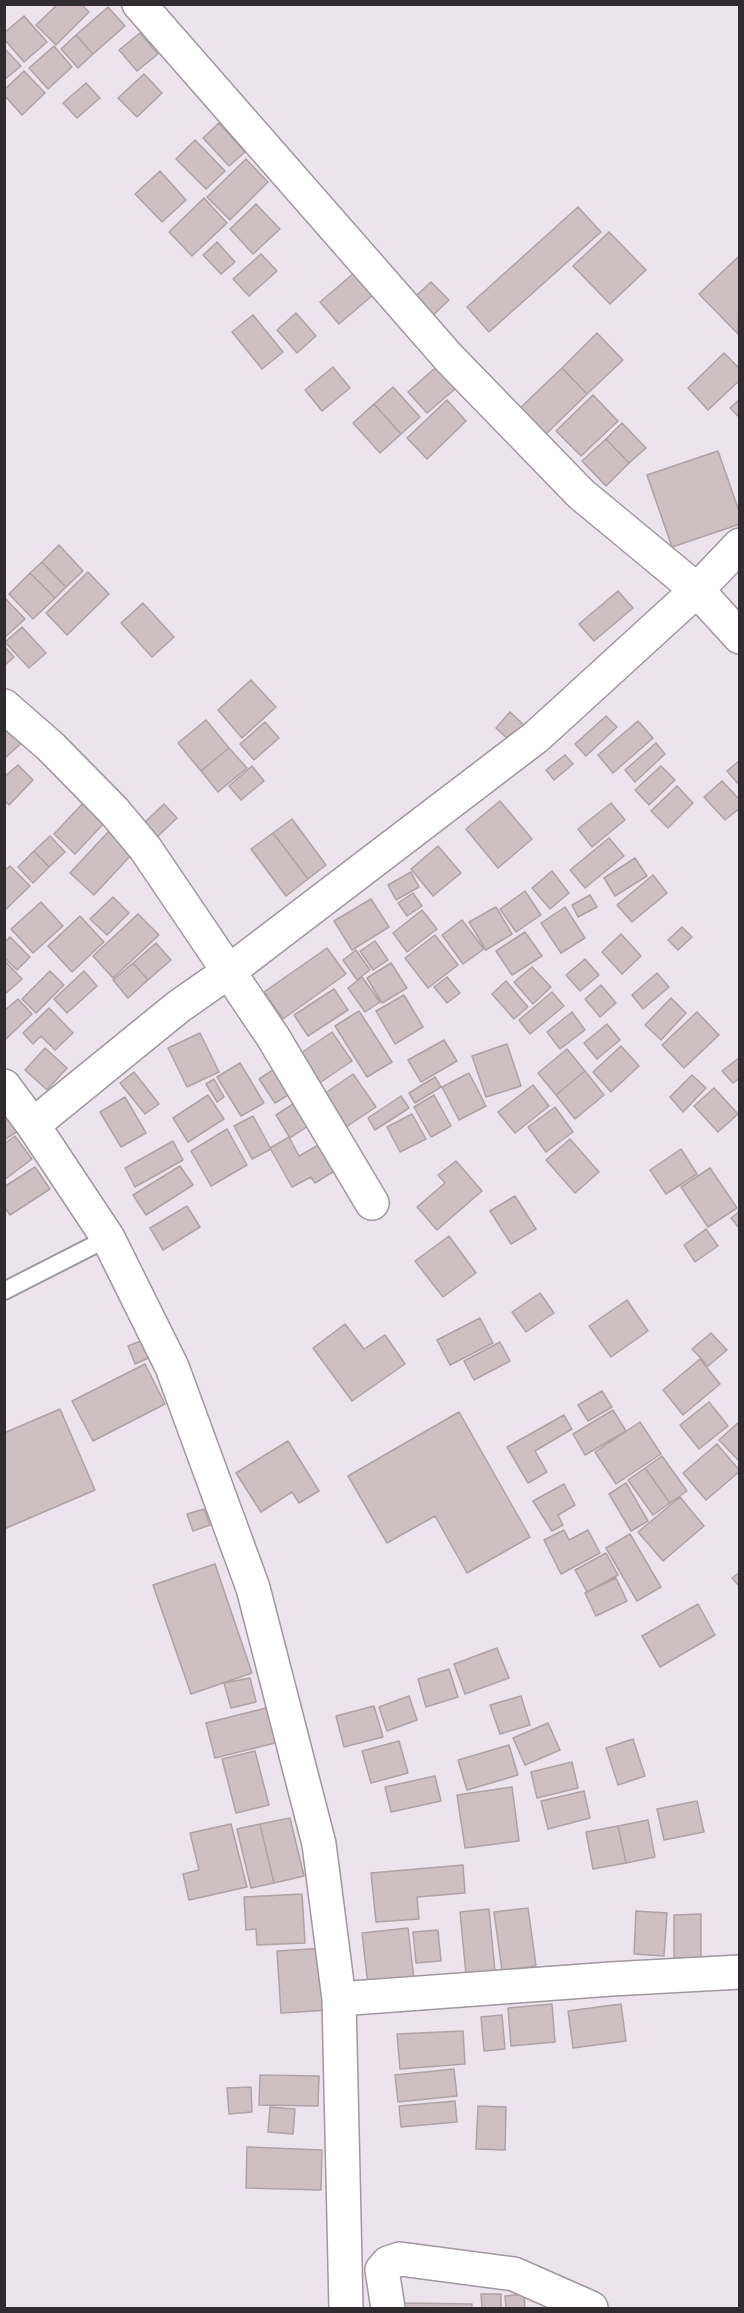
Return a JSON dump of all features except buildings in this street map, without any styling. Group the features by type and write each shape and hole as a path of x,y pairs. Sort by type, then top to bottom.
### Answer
{"street":[{"path":"139,4 449,358 581,494 697,591 740,637"},
{"path":"33,1125 178,1007 228,972 536,737 697,591 740,545"},
{"path":"4,706 50,746 130,829 145,848 273,1037 372,1203"},
{"path":"4,1086 33,1125 108,1238 172,1366 253,1588 319,1844 339,1999 346,2308"},
{"path":"339,1999 740,1972"},
{"path":"388,2308 382,2270 388,2263 400,2259 514,2274 591,2308"}],"lane":[{"path":"4,1291 108,1238"}]}
